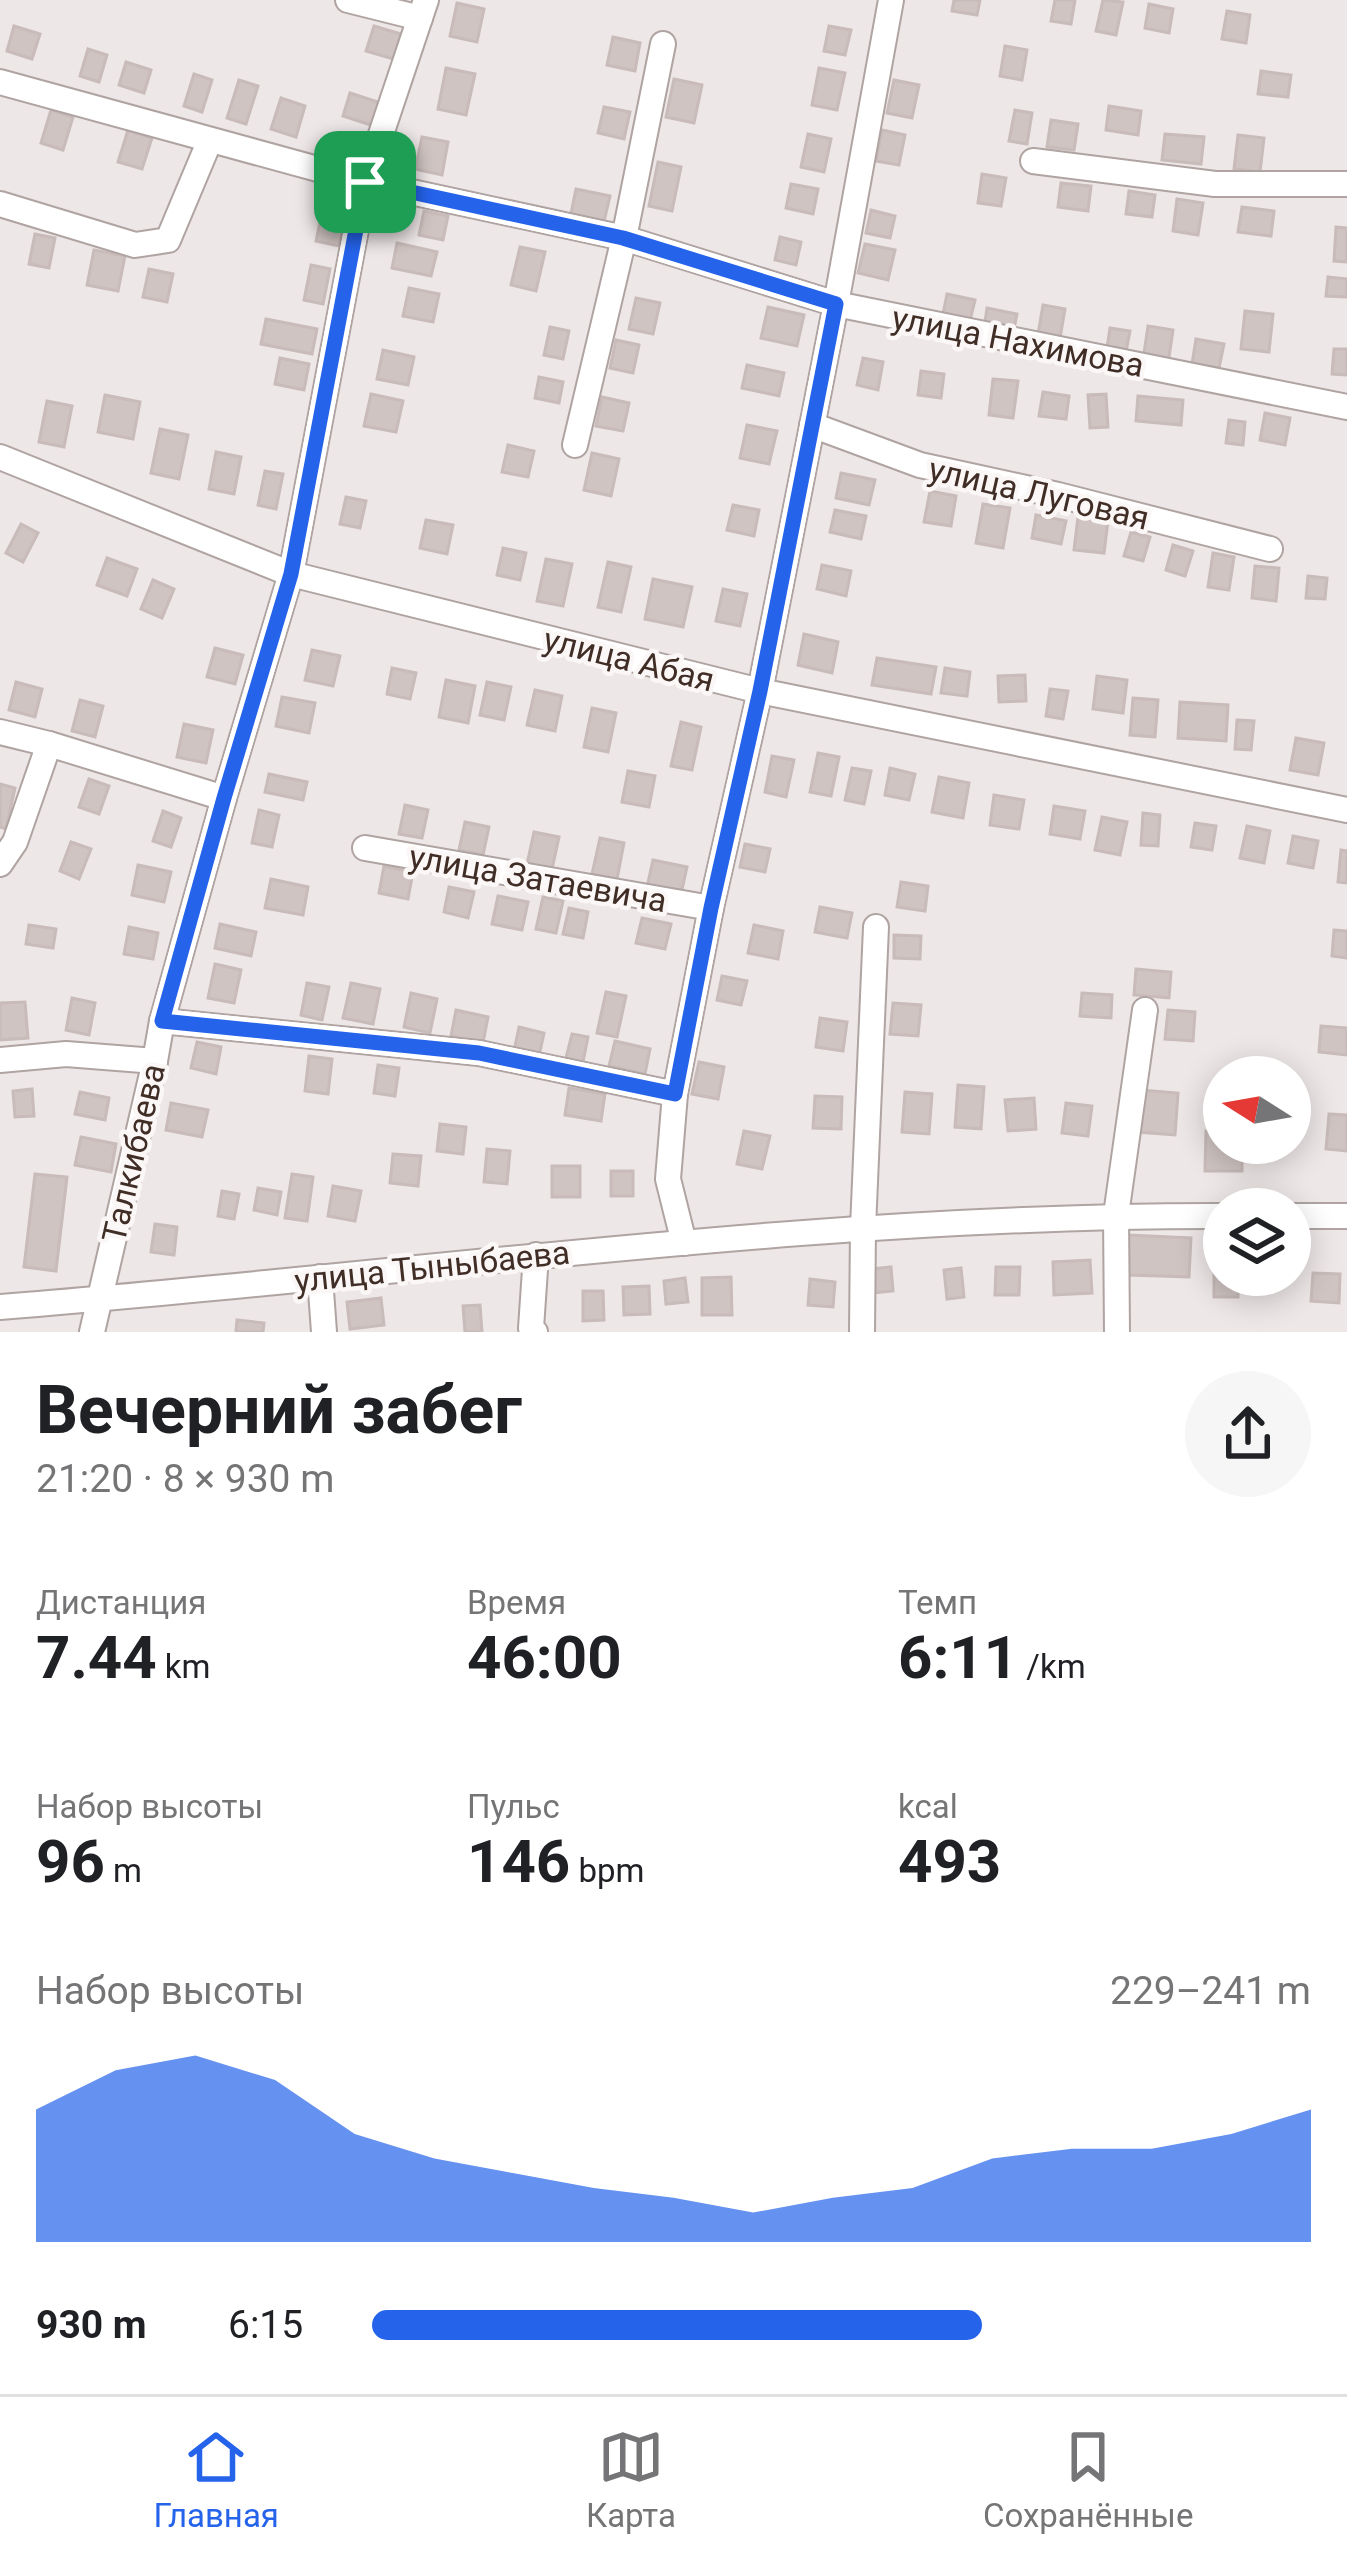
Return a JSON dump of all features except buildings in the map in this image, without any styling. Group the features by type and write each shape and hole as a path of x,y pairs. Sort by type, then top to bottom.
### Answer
{"street":[{"path":"348,0 423,9"},
{"path":"684,1243 668,1179 675,1094 760,691 892,0"},
{"name":"Талкибаева","path":"92,1332 162,1021 291,574 365,182 423,9"},
{"path":"575,445 663,44"},
{"name":"улица Нахимова","path":"0,82 365,182 623,238 836,304 1347,407"},
{"path":"0,204 135,245 168,240 210,140"},
{"path":"1033,161 1215,184 1347,184"},
{"name":"улица Луговая","path":"812,424 920,465 1270,549"},
{"name":"улица Абая","path":"0,458 291,574 760,691 1347,810"},
{"path":"0,732 224,798"},
{"path":"0,864 15,842 50,744"},
{"name":"улица Затаевича","path":"365,848 711,908"},
{"path":"862,1332 876,927"},
{"path":"1118,1332 1116,1215 1145,1010"},
{"path":"162,1021 479,1053 675,1094"},
{"path":"0,1060 65,1054 155,1061"},
{"name":"улица Тыныбаева","path":"0,1307 863,1228 1116,1215 1203,1216"},
{"path":"1311,1216 1347,1216"},
{"path":"535,1332 531,1328 536,1255"},
{"path":"320,1277 324,1332"}],"route":[{"path":"365,182 623,238 836,304 675,1094 479,1053 162,1021 291,574 365,182"}]}
